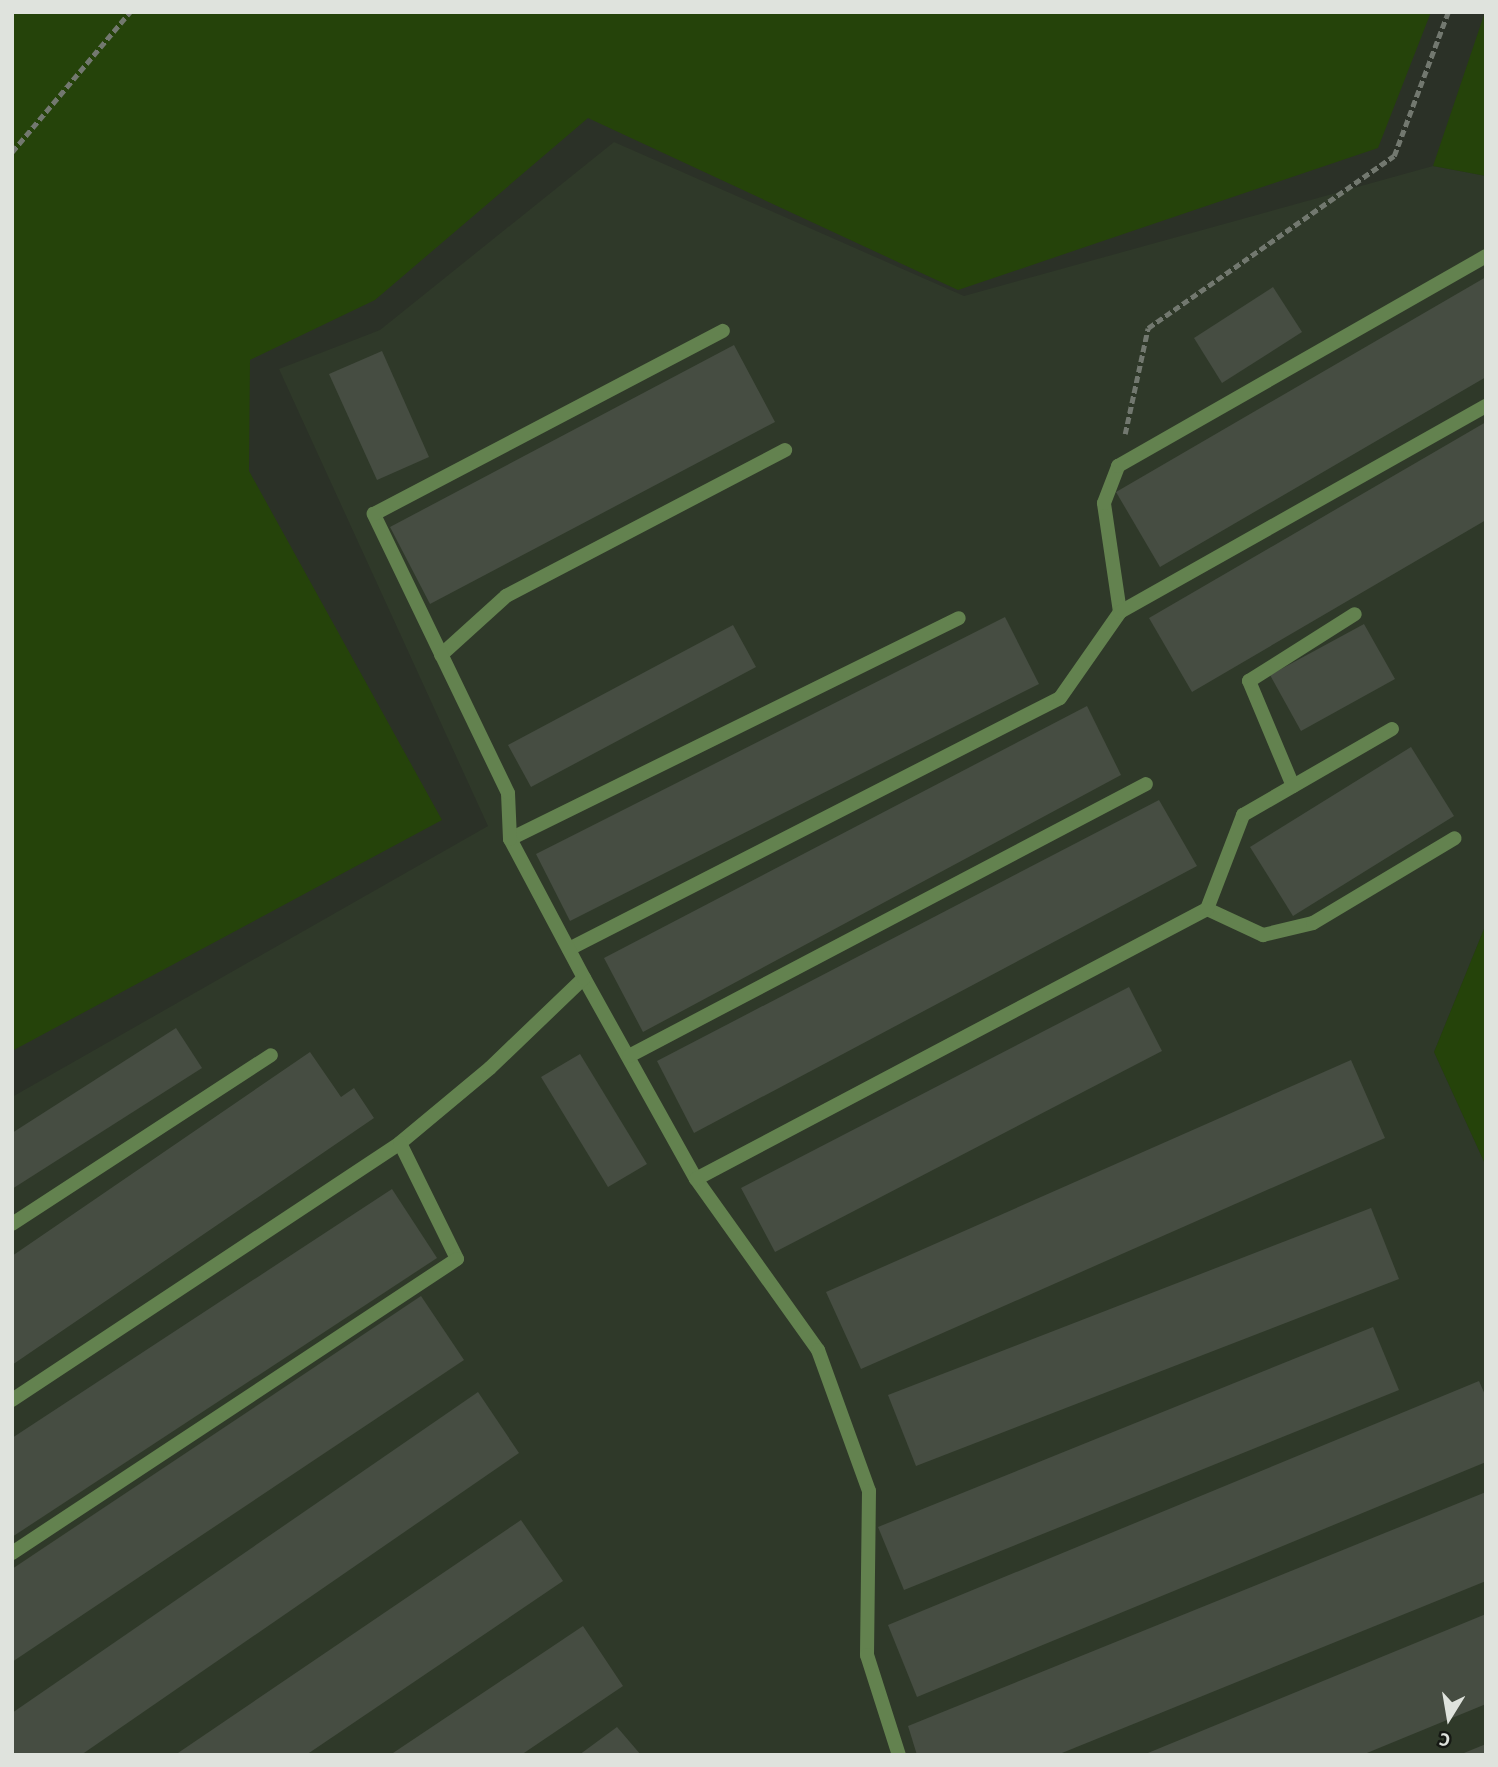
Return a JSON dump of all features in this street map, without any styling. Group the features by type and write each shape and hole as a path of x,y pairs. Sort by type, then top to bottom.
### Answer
{"lane":[{"path":"1120,612 1104,503 1118,466 1486,256"},
{"path":"723,331 374,514 508,793 510,839 696,1179 818,1350 869,1491 867,1655 899,1755"},
{"path":"569,949 1060,698 1120,612 1486,406"},
{"path":"442,655 506,596 785,450"},
{"path":"1293,786 1248,681 1355,614"},
{"path":"510,839 959,618"},
{"path":"696,1179 1207,909 1243,815 1392,729"},
{"path":"629,1056 1146,783"},
{"path":"1207,909 1263,935 1313,923 1455,838"},
{"path":"12,1400 400,1143 491,1068 584,978"},
{"path":"12,1224 271,1055"},
{"path":"12,1553 457,1259 400,1143"}],"path":[{"path":"12,152 130,12"},
{"path":"1118,466 1148,328 1394,156 1448,12"}],"shaded area":[{"path":"614,142 964,296 1433,166 1486,176 1486,924 1434,1052 1486,1166 1486,1755 12,1755 12,1097 488,826 279,369 380,330"}],"green space":[{"path":"12,12 1431,12 1378,148 958,290 588,118 375,300 250,360 249,471 442,820 12,1051"},
{"path":"1486,12 1486,176 1433,166"},
{"path":"1486,924 1486,1166 1434,1052"}],"building":[{"path":"1486,277 1486,377 1160,567 1116,492"},
{"path":"1273,287 1302,332 1222,383 1194,338"},
{"path":"734,345 775,422 430,604 390,527"},
{"path":"382,351 429,457 377,480 329,374"},
{"path":"1486,422 1486,520 1192,692 1149,618"},
{"path":"1005,617 1039,684 570,921 536,854"},
{"path":"1364,624 1395,679 1301,731 1270,675"},
{"path":"733,625 756,667 531,787 508,745"},
{"path":"1087,706 1121,775 643,1032 604,958"},
{"path":"1411,747 1454,816 1293,916 1250,847"},
{"path":"1159,800 1197,866 694,1133 657,1061"},
{"path":"1129,987 1162,1051 775,1252 741,1188"},
{"path":"176,1028 202,1068 12,1189 12,1133"},
{"path":"310,1052 341,1097 354,1088 374,1118 12,1365 12,1256"},
{"path":"580,1054 647,1164 608,1187 541,1077"},
{"path":"1351,1060 1385,1138 861,1369 826,1292"},
{"path":"392,1189 437,1258 12,1537 12,1438"},
{"path":"1371,1208 1399,1279 916,1466 888,1395"},
{"path":"421,1296 464,1360 12,1662 12,1569"},
{"path":"1373,1327 1399,1390 904,1590 878,1527"},
{"path":"1479,1381 1486,1397 1486,1462 917,1697 888,1625"},
{"path":"478,1392 519,1453 81,1755 12,1755 12,1713"},
{"path":"1486,1492 1486,1581 1057,1755 917,1755 908,1726"},
{"path":"521,1520 563,1581 306,1755 175,1755"},
{"path":"1486,1614 1486,1704 1362,1755 1143,1755"},
{"path":"583,1626 623,1686 521,1755 390,1755"},
{"path":"617,1727 641,1755 579,1755"},
{"path":"1486,1744 1486,1755 1459,1755"}]}
